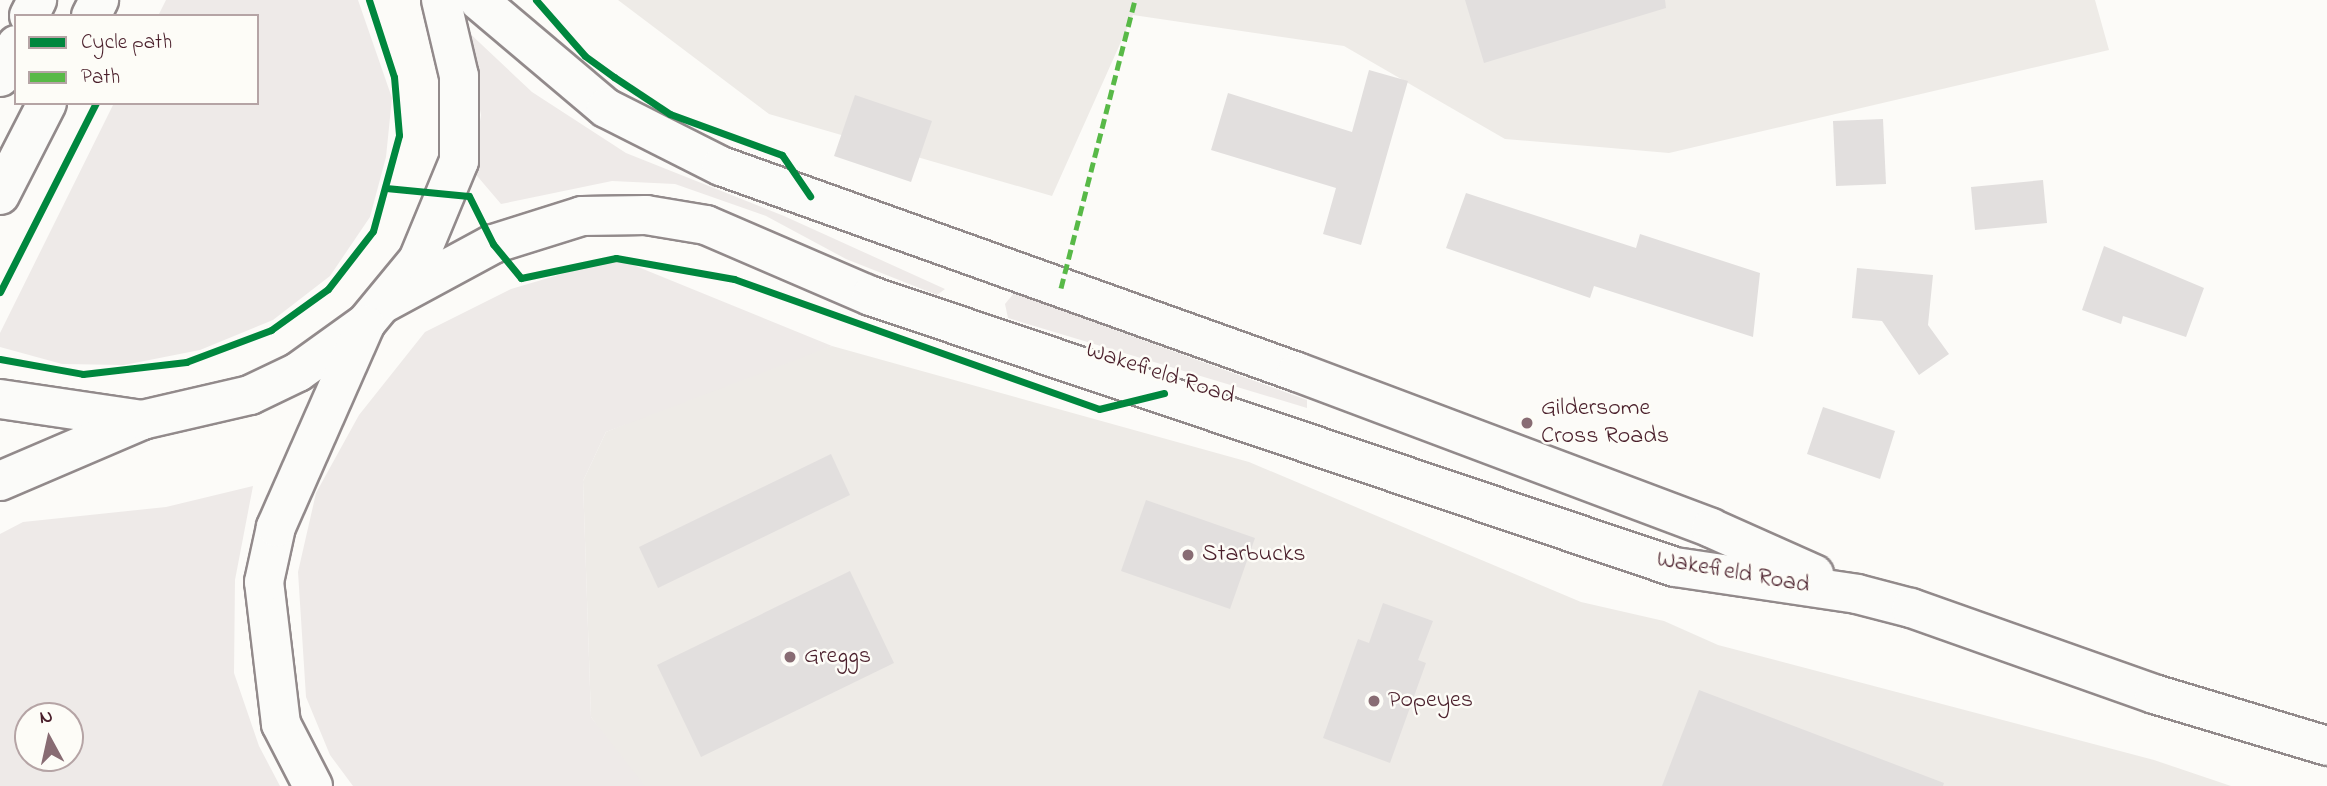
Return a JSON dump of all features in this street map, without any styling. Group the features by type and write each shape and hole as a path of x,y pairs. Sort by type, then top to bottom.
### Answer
{"main road":[{"path":"0,481 142,420 250,395 298,372 375,313 418,260 459,161 458,76 441,0"},
{"name":"Wakefield Road","path":"478,0 606,108 721,166 1711,528 1857,594 2327,746"},
{"path":"0,77 14,49"},
{"path":"0,195 46,105"},
{"name":"Wakefield Road","path":"375,313 493,244 582,216 646,215 694,223 871,296 1675,567 1857,594"},
{"path":"313,786 281,724 264,582 276,527 375,313"},
{"path":"0,399 142,420"},
{"path":"1569,531 1586,481"}],"shaded area":[{"path":"166,0 358,0 392,98 386,157 370,217 330,276 273,320 200,350 124,365 62,364 0,347 0,333 113,105 259,105 259,14 159,14"},
{"path":"618,0 2095,0 2109,50 1669,153 1505,139 1344,46 1133,15 1052,196 769,114"},
{"path":"464,28 532,92 626,153 784,216 945,289 937,295 846,259 766,216 675,184 612,181 501,204 472,170 481,115"},
{"path":"616,258 832,346 606,432 583,481 591,717 645,786 353,786 330,755 306,697 298,572 316,493 359,415 425,332 511,289"},
{"path":"1014,293 1307,400 1307,408 1008,318 1005,304"},
{"path":"832,346 1249,462 1581,602 1664,621 1718,645 2154,760 2231,786 640,786 591,717 583,481 606,432 763,367"},
{"path":"253,486 235,580 234,673 259,746 280,786 0,786 0,534 23,522 166,507"}],"building":[{"path":"1465,0 1665,0 1666,8 1484,63"},
{"path":"1369,70 1408,81 1361,245 1323,234 1336,188 1211,150 1228,93 1352,132"},
{"path":"855,95 932,121 911,182 834,156"},
{"path":"1883,119 1886,184 1836,186 1833,121"},
{"path":"2043,180 2047,223 1975,230 1971,187"},
{"path":"1466,193 1636,248 1640,234 1760,273 1753,337 1594,286 1590,298 1446,248"},
{"path":"2104,246 2204,288 2186,337 2123,316 2121,324 2082,310"},
{"path":"1857,268 1933,275 1928,325 1949,354 1919,375 1882,321 1852,318"},
{"path":"1823,407 1895,431 1880,479 1807,454"},
{"path":"831,454 850,495 658,588 639,547"},
{"name":"Starbucks","path":"1146,500 1255,538 1230,609 1121,571"},
{"path":"850,571 894,663 701,757 657,665"},
{"name":"Popeyes","path":"1383,603 1433,621 1418,660 1426,663 1390,763 1323,738 1358,639 1369,643"},
{"path":"1699,690 1944,783 1943,786 1662,786"}],"marked path":[{"path":"1061,288 1135,0"}],"cycle path":[{"path":"0,359 83,374 186,362 271,330 328,289 373,231 399,135 394,77 369,0"},
{"path":"536,0 585,56 614,77 670,114 782,155 810,196"},
{"path":"0,292 95,105"},
{"path":"386,188 469,196 493,244 521,278 616,258 734,279 1099,409 1164,393"}],"place":[{"name":"Gildersome Cross Roads","path":"1527,423"},
{"name":"Starbucks","path":"1188,555"},
{"name":"Greggs","path":"790,657"},
{"name":"Popeyes","path":"1374,701"}]}
